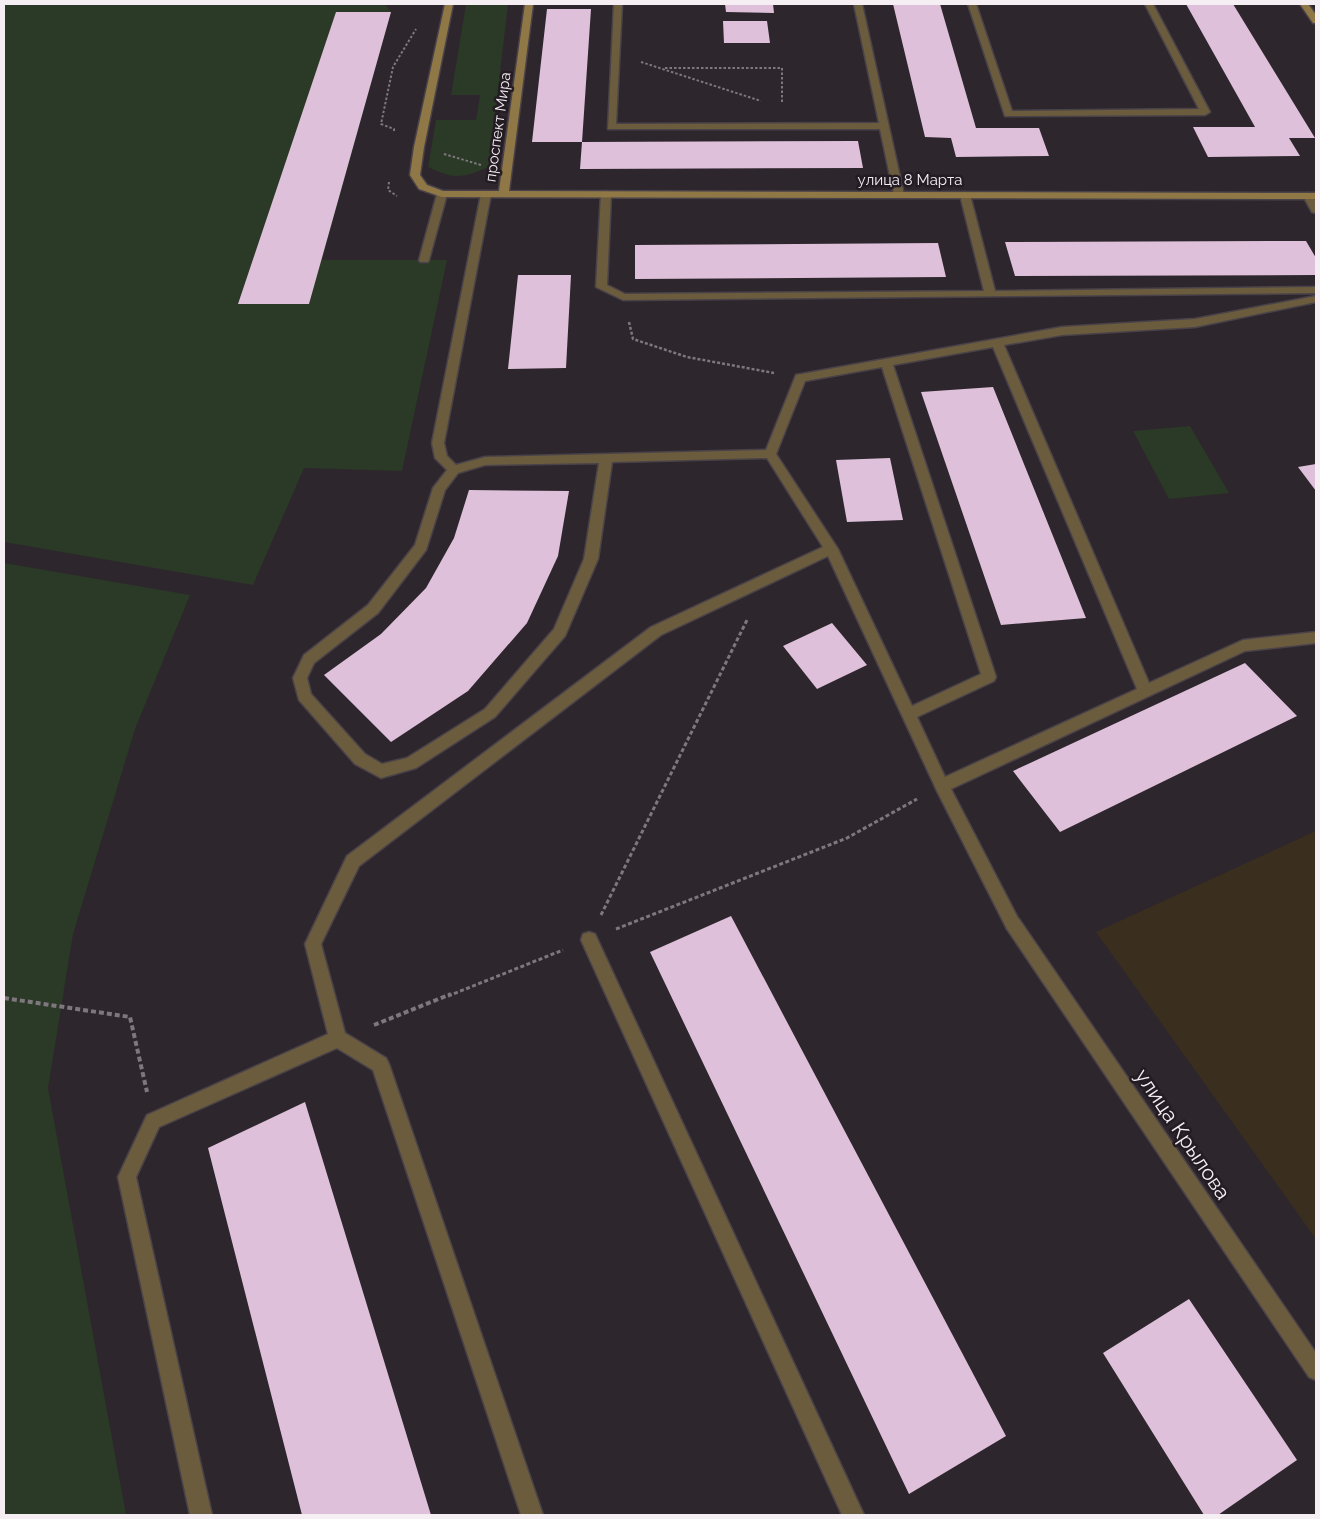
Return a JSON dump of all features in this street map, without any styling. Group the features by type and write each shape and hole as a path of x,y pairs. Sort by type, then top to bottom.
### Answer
{"street":[{"name":"проспект Мира","path":"449,4 419,147 415,175 423,187 442,194 504,194 529,4"},
{"path":"618,4 611,126 884,126"},
{"path":"858,4 898,195"},
{"path":"972,4 1008,114 1205,112 1149,4"},
{"path":"1304,4 1316,21"},
{"path":"424,260 442,194"},
{"path":"454,470 441,458 438,443 486,194"},
{"name":"улица 8 Марта","path":"504,194 1312,196"},
{"path":"606,194 602,287 623,297 1316,290"},
{"path":"965,195 990,294"},
{"path":"1312,196 1316,210"},
{"path":"606,458 591,559 560,632 490,713 411,763 381,771 360,759 304,696 300,678 309,659 373,609 421,547 439,488 454,470 485,461 606,458 770,454 800,378 1062,331 1195,323 1316,299"},
{"path":"997,342 1146,691"},
{"path":"886,362 989,678 908,715"},
{"name":"улица Крылова","path":"770,454 831,549 942,786 1013,924 1316,1370"},
{"path":"532,1515 380,1064 338,1039 313,944 353,861 656,631 831,549"},
{"path":"942,786 1243,646 1316,638"},
{"path":"589,940 853,1515"},
{"path":"201,1515 127,1177 153,1122 338,1039"}],"path":[{"path":"381,124 393,68 417,28"},
{"path":"615,53 763,101"},
{"path":"660,68 782,68 782,108"},
{"path":"441,153 489,167"},
{"path":"623,297 633,339 687,357 800,378"},
{"path":"589,940 747,618 755,612"},
{"path":"847,838 942,786"},
{"path":"4,998 130,1017 153,1122"}],"shaded area":[{"path":"1316,831 1316,1239 1096,932"}],"green space":[{"path":"4,4 385,4 391,12 322,260 447,260 402,471 304,468 253,585 4,542"},
{"path":"466,4 508,4 489,167 465,175 452,176 428,167 436,120 476,120 480,95 451,95"},
{"path":"1190,426 1229,493 1169,499 1133,431"},
{"path":"4,563 190,595 135,729 73,934 48,1088 126,1515 4,1515"}],"building":[{"path":"725,4 773,4 774,13 726,12"},
{"path":"893,4 940,4 976,128 1039,128 1049,156 956,157 951,138 925,137"},
{"path":"1186,4 1233,4 1315,138 1289,138 1300,156 1208,157 1193,127 1255,127"},
{"path":"547,9 591,9 582,142 532,142"},
{"path":"336,12 391,12 309,304 238,304"},
{"path":"723,21 767,21 770,43 724,43"},
{"path":"858,141 863,168 580,169 582,142"},
{"path":"1306,241 1316,258 1316,275 1015,276 1005,242"},
{"path":"938,243 946,277 635,279 635,245"},
{"path":"518,275 571,275 566,368 508,369"},
{"path":"993,387 1086,618 1001,625 921,392"},
{"path":"890,458 903,520 847,522 836,460"},
{"path":"1316,464 1316,491 1298,467"},
{"path":"469,490 569,491 558,556 527,623 468,691 391,742 324,675 381,634 426,588 454,538"},
{"path":"832,623 867,665 817,689 783,646"},
{"path":"1245,663 1297,716 1060,832 1013,771"},
{"path":"731,916 1006,1436 909,1494 650,952"},
{"path":"305,1102 431,1515 302,1515 208,1148"},
{"path":"1189,1299 1297,1460 1218,1515 1204,1515 1103,1353"}]}
